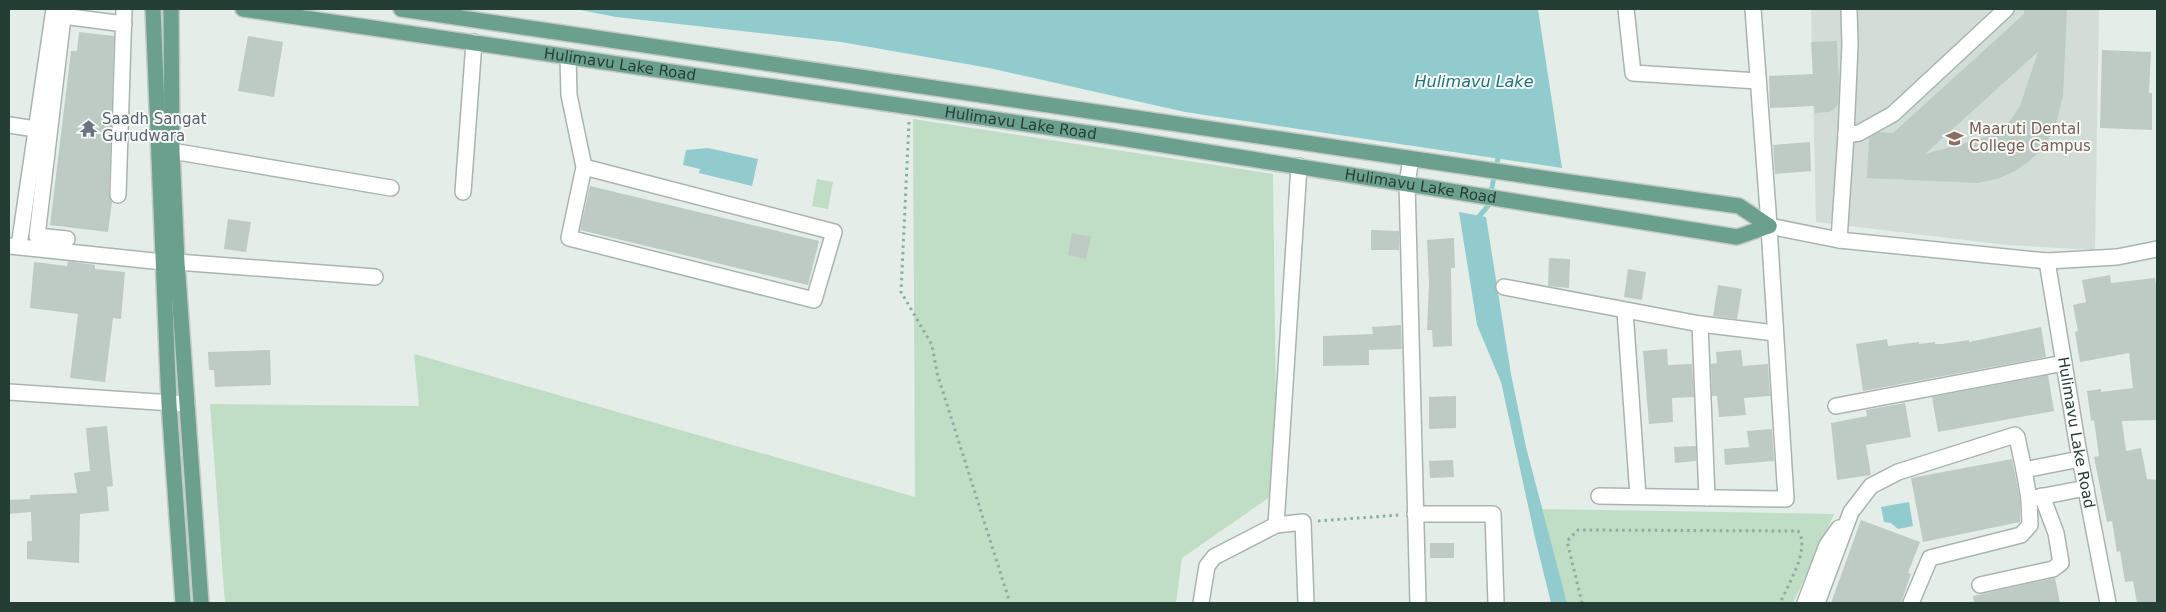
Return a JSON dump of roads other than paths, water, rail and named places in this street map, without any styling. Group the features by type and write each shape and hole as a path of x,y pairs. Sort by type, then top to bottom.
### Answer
{"main road":[{"path":"153,9 170,262 187,404 201,603"},
{"path":"171,9 170,404 183,603"},
{"name":"Hulimavu Lake Road","path":"243,9 1299,166 1737,237 1769,226"},
{"name":"Hulimavu Lake Road","path":"400,9 1739,206 1769,226"}],"street":[{"path":"118,195 124,9"},
{"path":"1626,9 1633,73 1758,81"},
{"path":"1599,496 1786,499 1753,9"},
{"path":"1839,240 1850,45 1849,9"},
{"path":"1846,135 1859,134 1893,114 2006,9"},
{"path":"60,11 124,24"},
{"path":"60,11 14,246 170,262 375,276"},
{"path":"60,11 37,236 67,239"},
{"path":"463,192 474,42"},
{"path":"568,56 569,95 584,167 569,238 814,300 834,232 584,167"},
{"path":"9,125 36,129"},
{"path":"172,151 391,188"},
{"path":"1411,159 1407,183 1418,603"},
{"path":"1276,525 1299,166"},
{"path":"1769,226 1839,240 2047,261 2117,257 2157,249"},
{"name":"Hulimavu Lake Road","path":"2047,261 2080,459 2108,603"},
{"path":"1504,287 1700,324 1775,333"},
{"path":"1625,311 1638,496"},
{"path":"1700,324 1707,498"},
{"path":"1836,406 2064,363"},
{"path":"9,392 187,404"},
{"path":"1805,603 1827,545 1871,486 1898,472 2013,436 2018,437 2024,470 2036,497 2056,532 2061,563 2053,568 1980,585"},
{"path":"2024,470 2080,459"},
{"path":"2036,497 2086,488"},
{"path":"1911,603 1930,558 2021,535 2030,525 2036,497"},
{"path":"1817,603 1851,512"},
{"path":"1415,514 1493,514 1496,603"},
{"path":"1201,603 1207,566 1214,557 1276,525 1303,522 1306,603"}],"water":[{"name":"Hulimavu Lake","path":"575,9 1538,9 1562,168 1185,112 989,68 841,42 616,17"},
{"path":"708,148 758,159 752,186 699,173 700,169 683,165 686,150"},
{"path":"1459,212 1486,217 1511,374 1526,447 1567,603 1551,603 1501,382 1477,325"},
{"path":"1909,502 1913,526 1898,529 1891,523 1884,522 1881,507"}],"waterway":[{"path":"1476,220 1488,206 1498,158"}],"place":[{"name":"Saadh Sangat Gurudwara","path":"88,128"},
{"name":"Maaruti Dental College Campus","path":"1955,138"}]}
